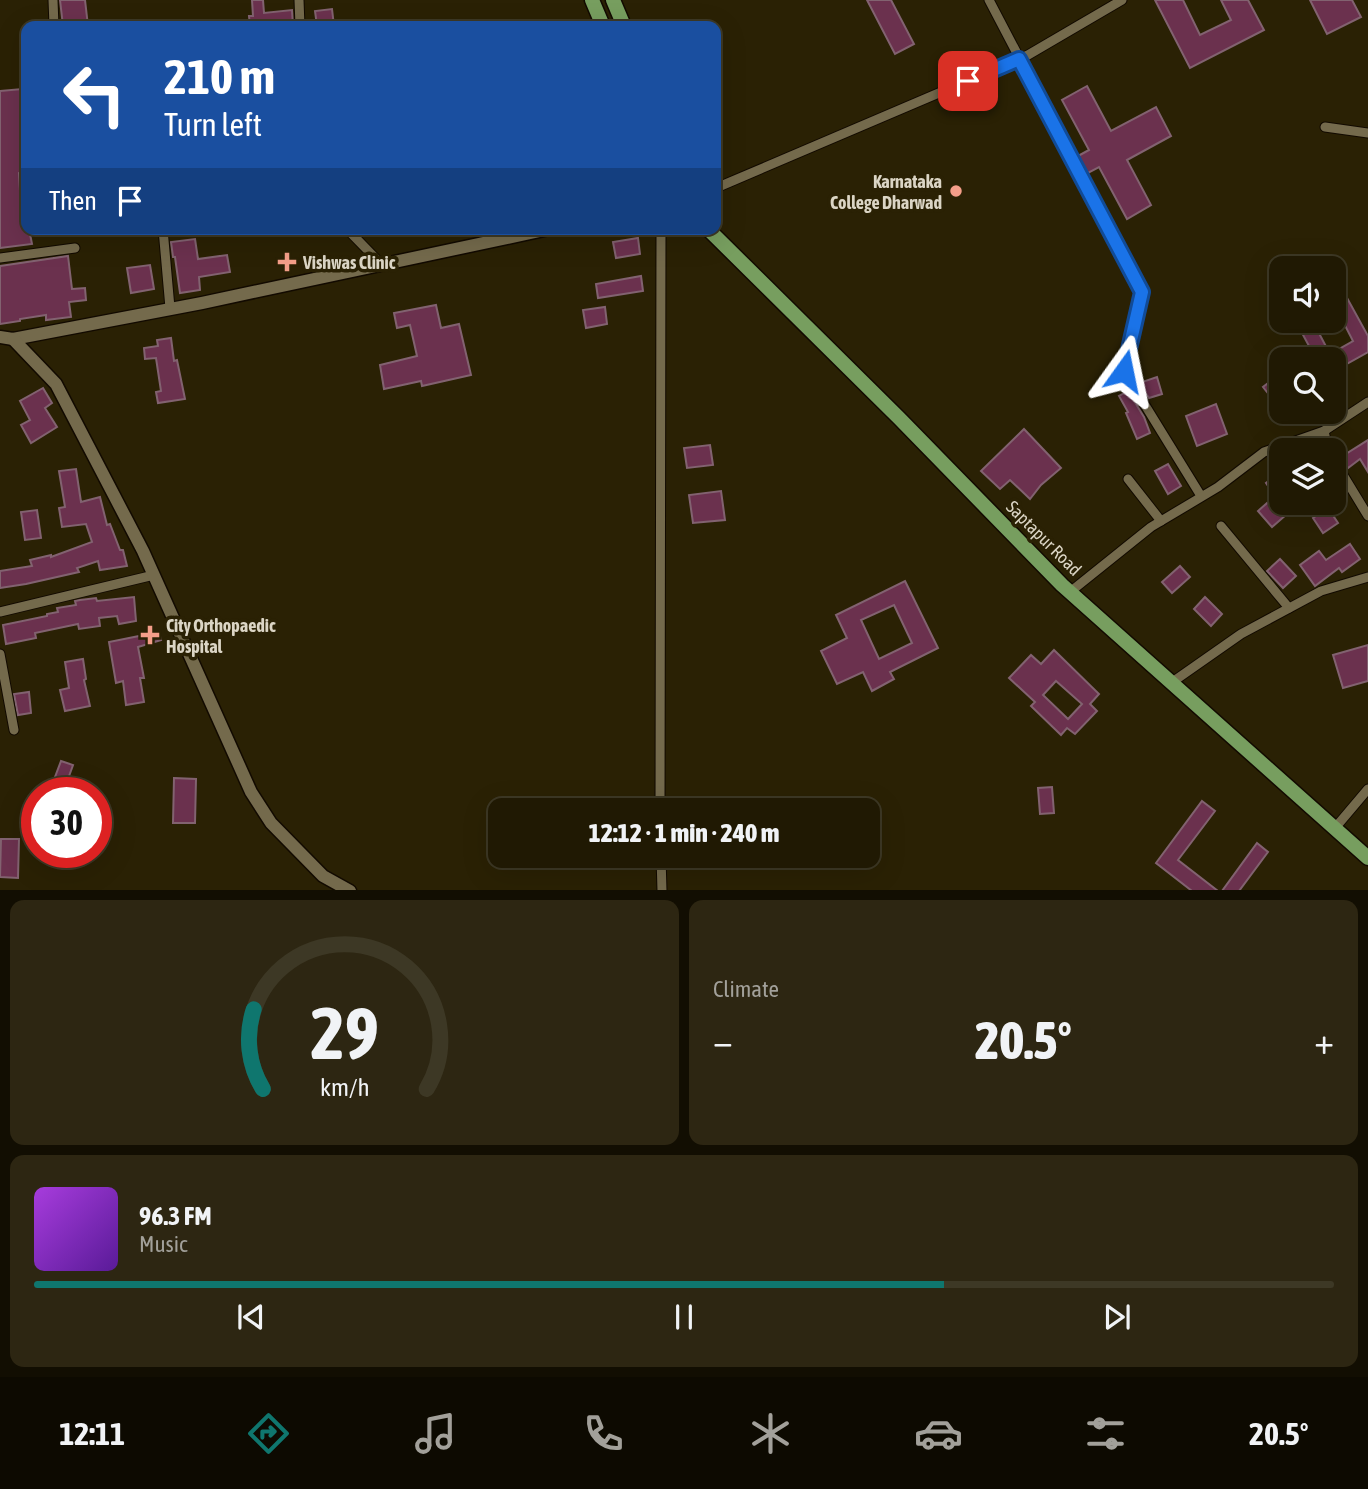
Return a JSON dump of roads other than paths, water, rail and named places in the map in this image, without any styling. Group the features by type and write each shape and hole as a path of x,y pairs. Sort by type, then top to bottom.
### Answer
{"main road":[{"path":"592,0 601,21"},
{"path":"612,0 622,21"},
{"name":"Saptapur Road","path":"714,235 1070,592 1368,858"}],"street":[{"path":"53,0 54,21"},
{"path":"299,0 300,21"},
{"path":"989,0 1142,292 1124,371 1201,496"},
{"path":"721,186 1019,59 1122,0"},
{"path":"1325,127 1368,133"},
{"path":"164,235 170,308"},
{"path":"354,235 382,265"},
{"path":"7,338 170,308 522,235"},
{"path":"660,798 662,235"},
{"path":"0,258 75,248"},
{"path":"7,338 56,384 154,575 251,792 271,822 323,876 348,890"},
{"path":"1070,592 1161,521 1218,487 1264,452 1324,431 1368,402"},
{"path":"1324,431 1325,438"},
{"path":"1128,479 1161,521"},
{"path":"1346,480 1368,516"},
{"path":"1221,526 1289,608"},
{"path":"0,612 154,575"},
{"path":"1171,684 1241,635 1289,608 1321,591 1368,577"},
{"path":"0,654 14,730"},
{"path":"1335,828 1368,789"},
{"path":"661,868 662,890"}],"place":[{"name":"Karnataka College Dharwad","path":"956,191"},
{"name":"Vishwas Clinic","path":"287,262"},
{"name":"City Orthopaedic Hospital","path":"150,635"}]}
